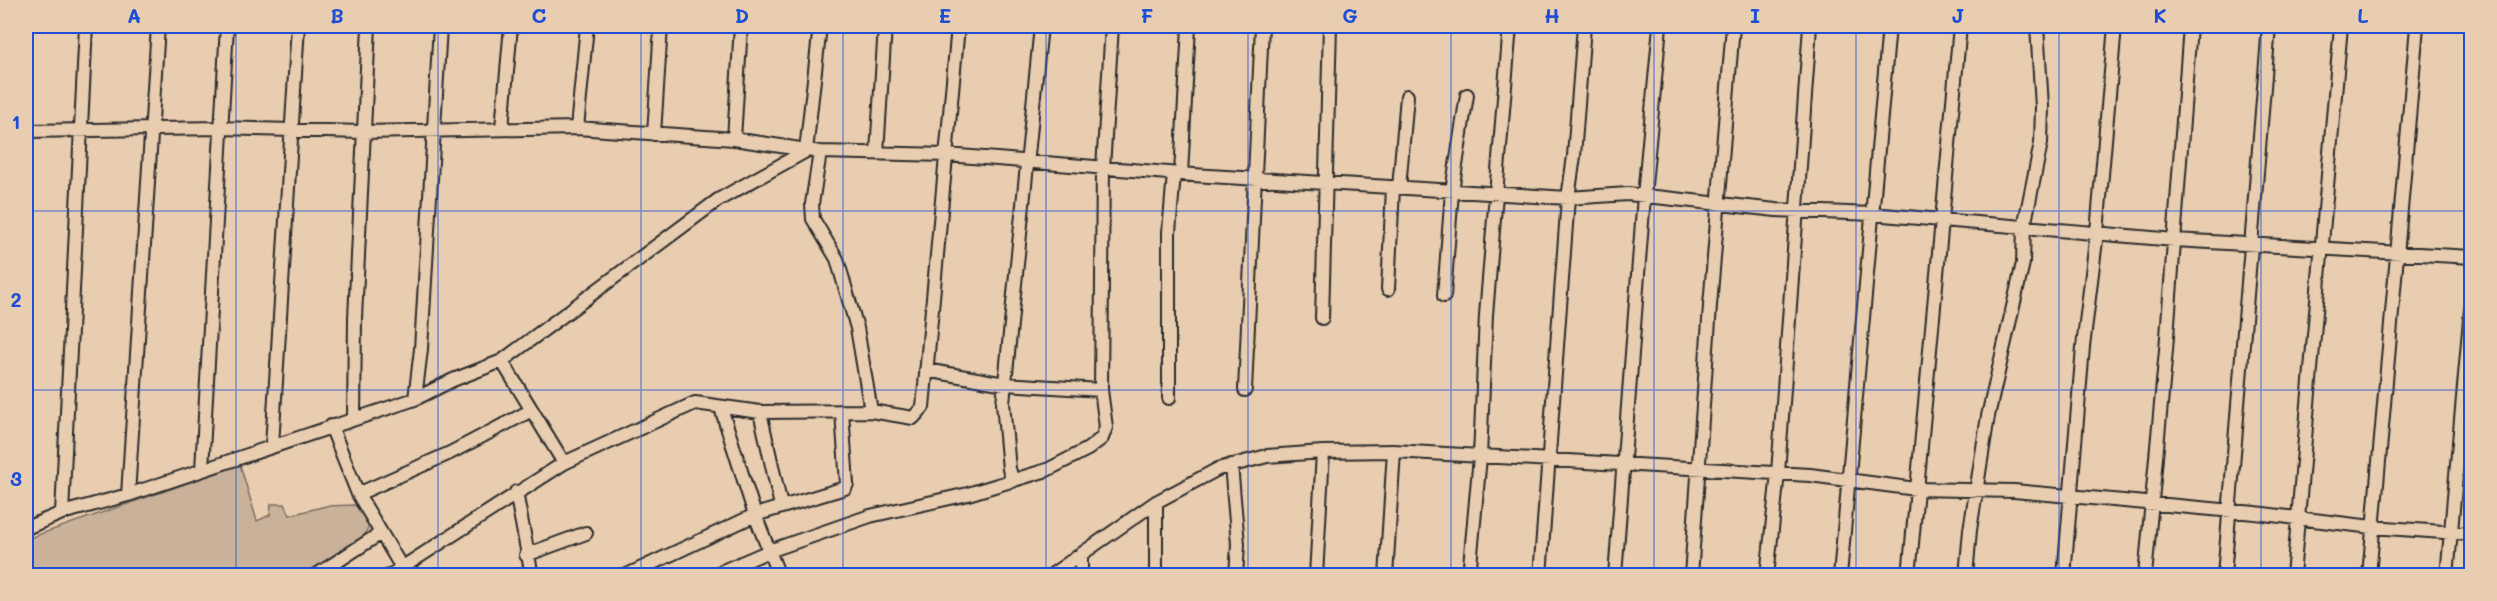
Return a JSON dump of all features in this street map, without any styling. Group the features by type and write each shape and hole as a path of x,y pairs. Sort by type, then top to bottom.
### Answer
{"street":[{"path":"62,513 79,131 86,26"},
{"path":"128,495 158,26"},
{"path":"202,469 226,26"},
{"path":"272,446 289,128 298,26"},
{"path":"354,419 355,318 362,132 369,26"},
{"path":"415,399 421,348 440,26"},
{"path":"502,128 511,26"},
{"path":"577,128 587,26"},
{"path":"654,134 661,26"},
{"path":"734,139 741,26"},
{"path":"806,151 820,26"},
{"path":"877,153 885,26"},
{"path":"389,576 564,463 695,403 760,412 871,411 913,418 919,414 923,407 958,26"},
{"path":"1013,482 1005,439 1003,403 1018,275 1026,162 1041,26"},
{"path":"711,576 769,551 870,516 1013,482 1047,470 1088,449 1102,438 1106,427 1101,390 1103,168 1112,26"},
{"path":"1169,398 1169,232 1178,174 1189,26"},
{"path":"1245,390 1253,179 1262,26"},
{"path":"1322,318 1330,26"},
{"path":"1469,576 1480,457 1486,315 1498,194 1509,26"},
{"path":"1540,576 1568,198 1574,156 1584,26"},
{"path":"1615,576 1644,196 1660,26"},
{"path":"1691,576 1733,26"},
{"path":"1767,576 1778,473 1810,26"},
{"path":"1840,576 1889,26"},
{"path":"1909,576 1960,26"},
{"path":"1966,576 1970,530 1990,405 2023,263 2024,227 2041,143 2042,107 2037,26"},
{"path":"2064,576 2069,495 2097,232 2115,26"},
{"path":"2145,576 2175,240 2190,26"},
{"path":"2223,576 2269,26"},
{"path":"2293,576 2341,26"},
{"path":"2369,576 2417,26"},
{"path":"1388,289 1396,188 1407,96"},
{"path":"1444,296 1452,191 1467,96"},
{"path":"26,131 289,128 362,132 577,128 734,139 820,152 947,155 1178,174 1568,198 1603,194 1644,196 1719,206 1872,214 2175,240 2472,257"},
{"path":"26,528 62,513 128,495 415,399 453,380 502,362 718,200 806,151"},
{"path":"820,152 812,204 813,219 837,259 857,328 871,411"},
{"path":"2447,576 2472,297"},
{"path":"502,362 564,463"},
{"path":"926,370 1005,384 1101,390"},
{"path":"721,408 755,514 779,576"},
{"path":"357,494 450,453 532,410"},
{"path":"760,412 780,506"},
{"path":"625,576 755,514 841,489 847,484 842,412"},
{"path":"331,426 357,494 402,568"},
{"path":"1386,576 1394,451"},
{"path":"1050,576 1156,502 1218,469 1267,456 1323,453 1394,451 1550,462 1778,473 1916,489 1978,488 2069,495 2372,527 2472,534"},
{"path":"1316,576 1323,453"},
{"path":"1231,465 1238,544 1236,576"},
{"path":"516,492 526,555 532,576"},
{"path":"1156,502 1156,576"},
{"path":"315,576 381,533"},
{"path":"526,555 586,533"},
{"path":"1081,554 1081,576"}],"shaded area":[{"path":"240,465 257,521 270,515 271,504 285,504 290,515 326,506 355,505 370,522 363,540 307,575 26,575 26,539"}]}
